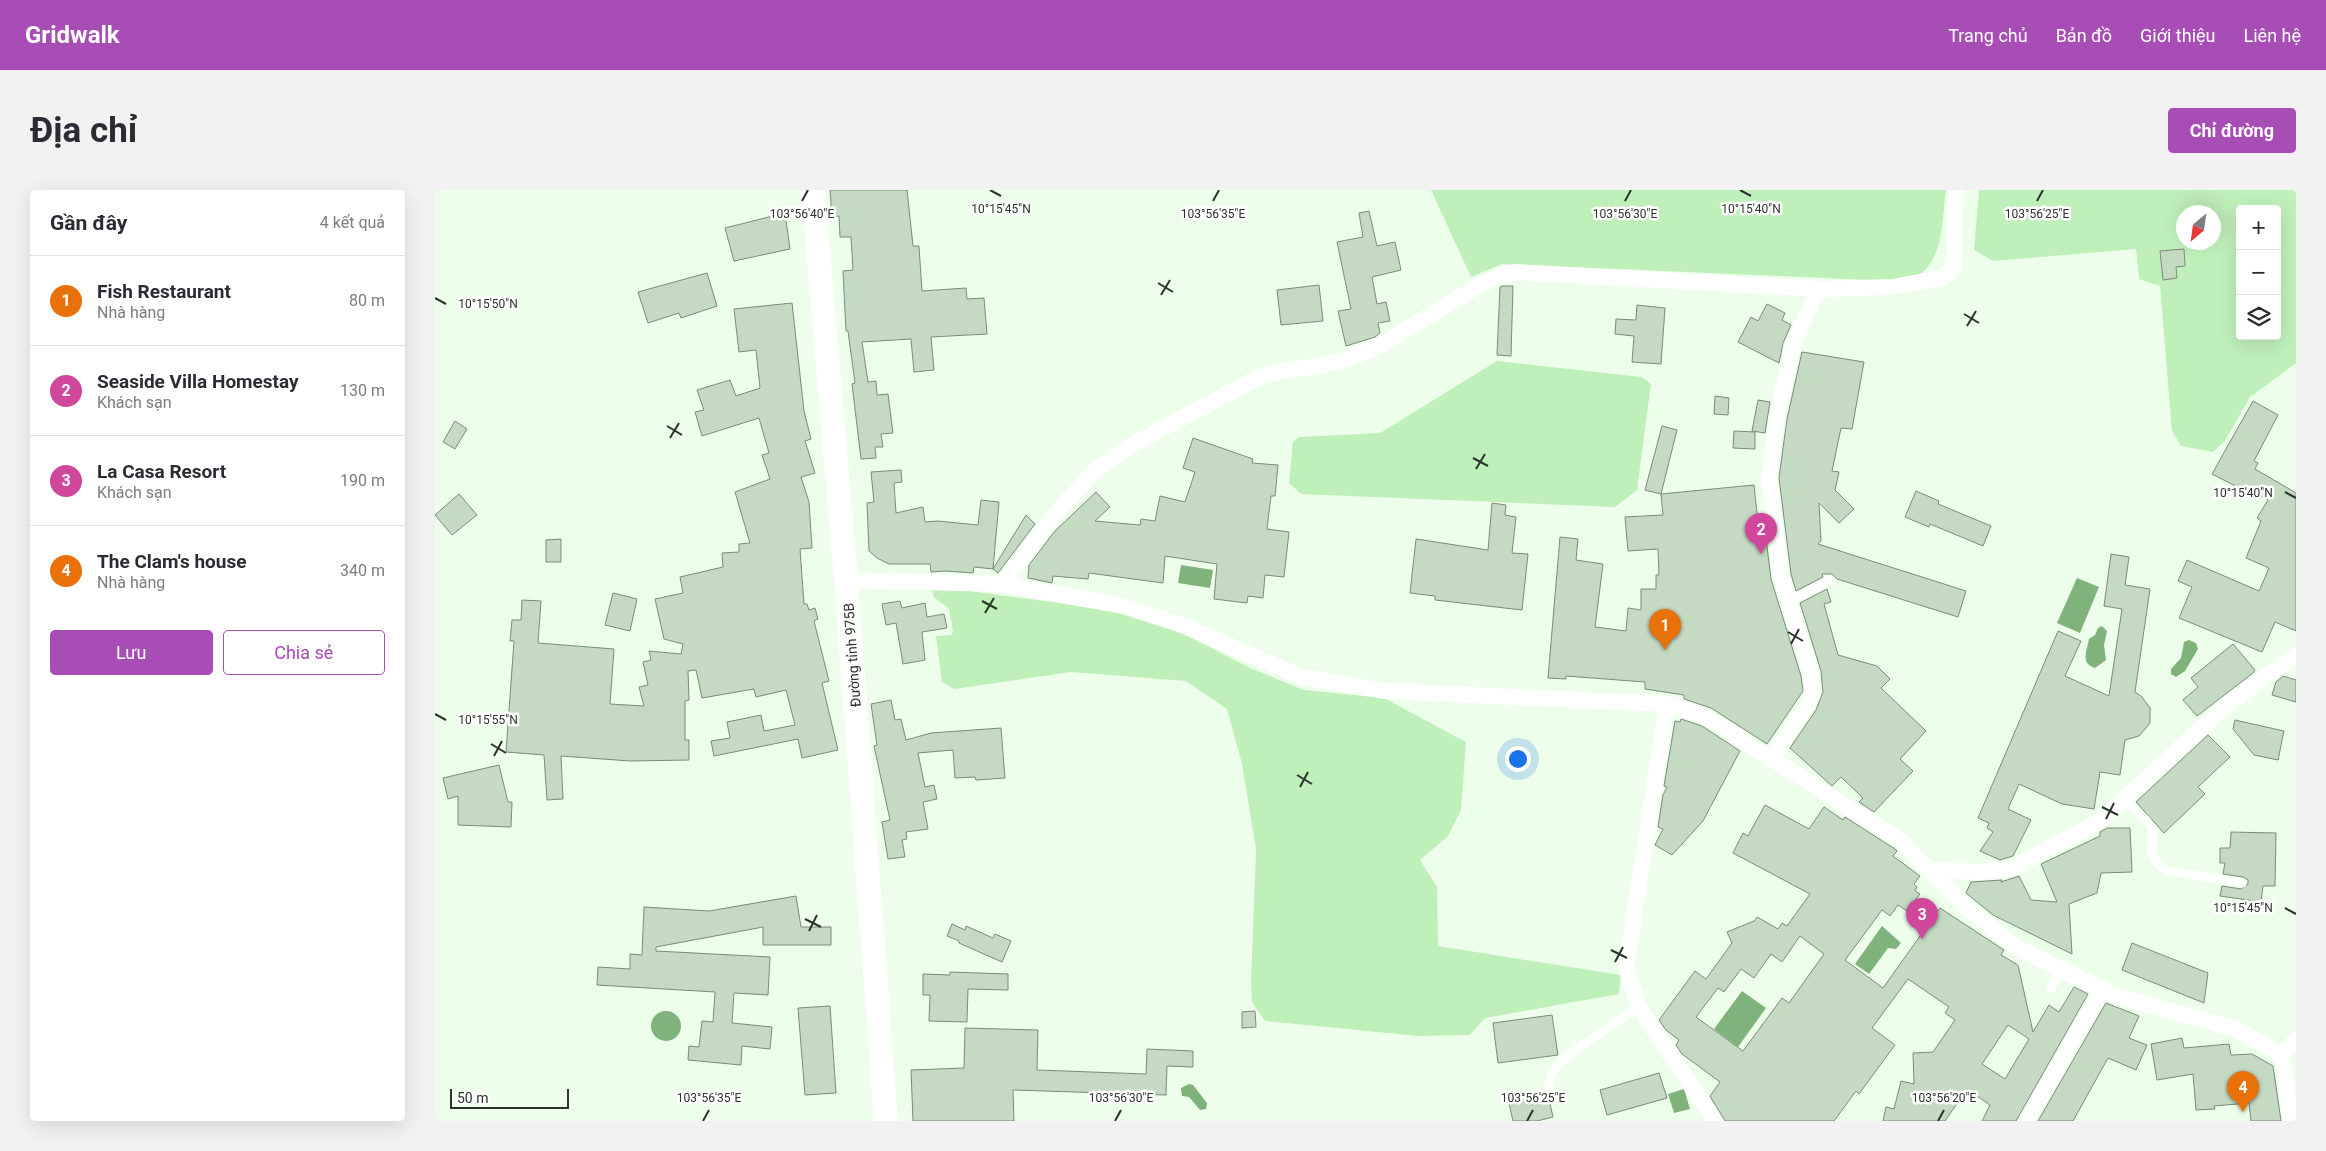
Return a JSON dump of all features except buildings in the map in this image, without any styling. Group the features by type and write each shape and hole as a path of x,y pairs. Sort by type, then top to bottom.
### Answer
{"main road":[{"name":"Đường tỉnh 975B","path":"813,190 846,580 886,1121"}],"street":[{"path":"1002,584 1052,518 1092,473 1128,447 1259,377 1279,371 1329,364 1379,346 1475,288 1502,274 1516,272 1822,288 1892,287 1941,278 1949,273 1954,264 1956,190"},
{"path":"1771,759 1809,704 1813,693 1811,674 1781,576 1769,478 1777,417 1793,345 1813,301 1822,288"},
{"path":"846,580 1002,584 1123,606 1182,625 1302,677 1385,691 1667,704 1705,717 1901,840 1967,908 2018,948 2102,990 2175,1014 2236,1029 2282,1055"},
{"path":"1929,870 1978,872 2011,869 2100,821 2229,703 2296,655"},
{"path":"1667,704 1626,968 1639,1006 1715,1121"},
{"path":"2026,1121 2102,990"},
{"path":"2282,1055 2296,1040"},
{"path":"2282,1055 2291,1121"}],"lane":[{"path":"1789,601 1831,580"},
{"path":"2123,800 2151,826 2154,834 2151,853 2159,865 2167,871 2242,883"},
{"path":"2051,988 2060,970"},
{"path":"1548,1089 1552,1073 1561,1061 1639,1006"}],"shaded area":[{"path":"1431,190 1946,190 1939,244 1931,263 1918,275 1895,281 1502,264 1471,277"},
{"path":"1979,190 2296,190 2296,363 2250,397 2225,441 2213,452 2181,446 2172,431 2160,286 2139,279 2136,249 1993,261 1974,250"},
{"path":"1497,361 1642,377 1651,384 1637,490 1615,507 1301,494 1289,483 1293,442 1299,437 1380,433"},
{"path":"1181,565 1213,570 1210,588 1178,583"},
{"path":"2077,578 2099,587 2080,633 2057,623"},
{"path":"932,590 961,590 1127,614 1182,633 1250,668 1304,690 1384,698 1466,742 1461,810 1448,836 1420,860 1437,887 1438,946 1621,975 1619,994 1485,1018 1470,1035 1419,1036 1265,1021 1252,1002 1251,983 1256,849 1242,764 1227,709 1186,681 1071,672 954,689 942,682 936,636 951,635 953,631 949,609 934,597"},
{"path":"2102,626 2107,631 2104,645 2106,660 2095,668 2087,663 2086,652 2089,639"},
{"path":"2189,640 2196,643 2198,649 2185,671 2176,677 2171,674 2171,669 2181,658 2184,642"},
{"path":"1882,926 1901,943 1896,949 1888,948 1869,974 1855,964"},
{"path":"1742,991 1766,1008 1738,1047 1714,1029"},
{"path":"666,1011 676,1016 681,1026 676,1036 666,1041 656,1036 651,1026 656,1016"},
{"path":"1189,1084 1193,1085 1207,1103 1206,1109 1200,1110 1189,1097 1182,1096 1181,1088"},
{"path":"1684,1089 1690,1109 1674,1113 1668,1094"}],"place":[{"name":"Seaside Villa Homestay","path":"1761,554"},
{"name":"Fish Restaurant","path":"1665,650"},
{"name":"La Casa Resort","path":"1922,939"},
{"name":"The Clam's house","path":"2243,1112"}]}
